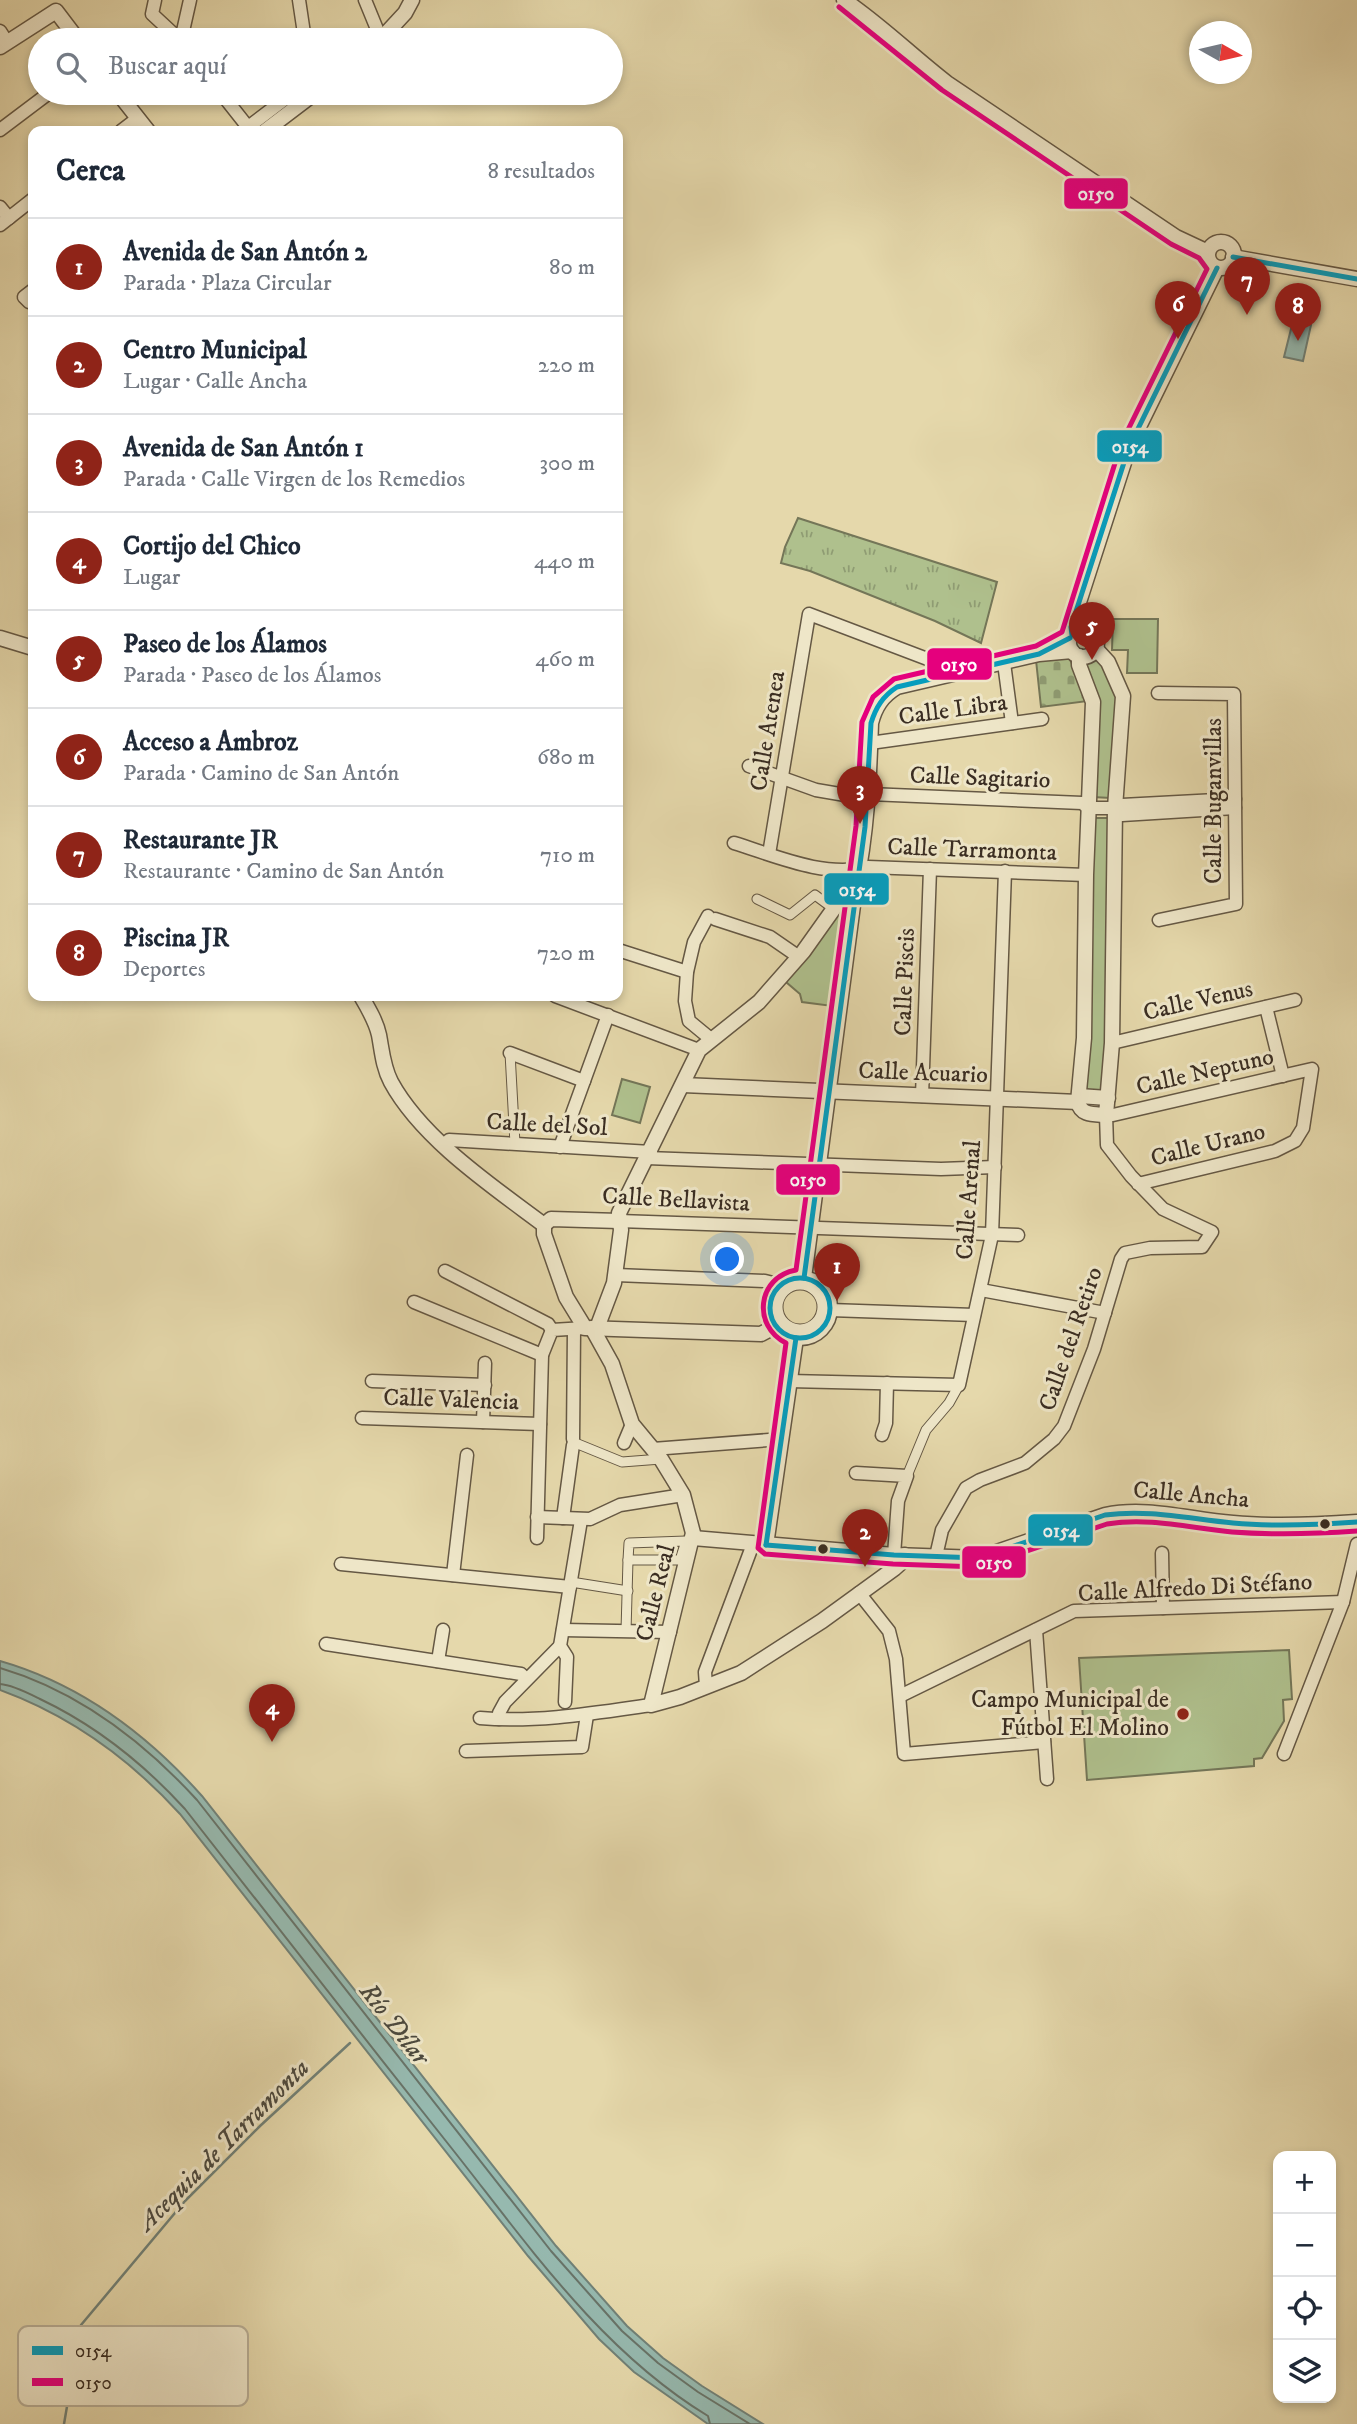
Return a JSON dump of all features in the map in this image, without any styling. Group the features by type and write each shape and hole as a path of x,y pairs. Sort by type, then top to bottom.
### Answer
{"street":[{"path":"155,0 152,14 167,28"},
{"path":"183,28 190,0"},
{"path":"299,0 303,28"},
{"path":"365,0 376,28"},
{"path":"391,28 412,0"},
{"path":"844,0 881,27 947,83 1176,237 1208,252"},
{"path":"2,40 56,11 69,28"},
{"path":"0,130 33,105"},
{"path":"128,105 144,126"},
{"path":"229,105 244,126"},
{"path":"252,126 278,105"},
{"path":"272,126 299,105"},
{"path":"128,126 138,118"},
{"path":"0,206 5,222 28,204"},
{"path":"1217,268 1208,258 1211,247 1221,243 1230,247 1233,257"},
{"path":"1217,268 1227,266 1233,257"},
{"path":"1233,257 1357,279"},
{"path":"1106,1115 1084,1113 1080,1109 1079,1099 1084,1038 1086,875 1093,702 1079,665 1075,637 1129,447 1217,268"},
{"name":"Calle Atenea","path":"769,854 808,614 959,671"},
{"path":"804,1278 869,797 870,743 874,712 888,693 897,687 1040,653 1075,637 1094,634 1096,649 1089,656 1075,637"},
{"path":"0,638 28,646"},
{"path":"1096,649 1108,662 1123,696 1115,808 1112,1043 1106,1115 1107,1146 1138,1184"},
{"path":"1004,663 1012,723"},
{"name":"Calle Buganvillas","path":"1158,693 1234,694 1236,904 1159,920"},
{"name":"Calle Libra","path":"870,743 1042,719"},
{"name":"Calle Sagitario","path":"749,766 816,790 869,797 1082,803 1088,808 1235,804"},
{"name":"Calle Tarramonta","path":"734,843 813,867 1086,875"},
{"name":"Calle Piscis","path":"922,1096 930,869"},
{"name":"Calle Arenal","path":"900,1555 898,1502 926,1430 949,1403 959,1385 992,1235 1005,871"},
{"path":"563,1518 587,1329 616,1275 621,1230 619,1213 699,1050 759,1002 797,959 845,892 855,890"},
{"path":"757,899 790,915 815,895 834,909"},
{"path":"712,1040 689,1021 685,1001 687,972 694,942 712,918 765,935 797,959"},
{"path":"623,952 687,972"},
{"name":"Calle Venus","path":"1112,1043 1295,1000"},
{"path":"363,1001 379,1032 388,1078 405,1106 443,1146 544,1225"},
{"path":"569,1001 699,1050"},
{"path":"1266,1007 1283,1076"},
{"path":"560,1147 608,1015"},
{"path":"514,1144 510,1053 584,1081"},
{"name":"Calle Neptuno","path":"1106,1115 1312,1069"},
{"name":"Calle Urano","path":"1138,1184 1275,1152 1295,1141 1303,1128 1312,1069"},
{"name":"Calle Acuario","path":"683,1085 922,1096 1108,1098"},
{"name":"Calle del Sol","path":"443,1146 449,1140 820,1164 941,1169 995,1167"},
{"name":"Calle del Retiro","path":"936,1556 942,1530 967,1488 980,1480 1025,1463 1054,1439 1064,1426 1085,1377 1125,1253 1150,1248 1202,1247 1212,1232 1163,1209 1138,1184"},
{"name":"Calle Bellavista","path":"544,1225 551,1219 576,1218 1018,1235"},
{"name":"Calle Real","path":"544,1225 544,1234 566,1297 612,1364 626,1413 632,1424 657,1454 683,1495 693,1538 651,1705"},
{"path":"445,1271 548,1324 552,1330"},
{"path":"616,1275 765,1281 781,1285"},
{"path":"706,1686 705,1672 760,1544 782,1439 789,1381 802,1333 819,1320 823,1306 817,1293 806,1286 792,1287 778,1302 779,1315 787,1326 802,1333 804,1338 820,1331 830,1310 823,1288 804,1278 788,1280 781,1285 774,1293 770,1308 776,1326 783,1332 802,1333"},
{"path":"981,1290 1105,1313"},
{"path":"414,1302 542,1355"},
{"path":"830,1310 974,1315"},
{"path":"552,1330 761,1334 776,1326"},
{"path":"537,1538 542,1355 552,1330"},
{"path":"483,1422 485,1363"},
{"path":"372,1381 485,1385"},
{"path":"789,1381 959,1385"},
{"path":"883,1436 887,1383"},
{"name":"Calle Valencia","path":"362,1418 540,1424"},
{"path":"622,1462 624,1443 632,1424"},
{"path":"573,1442 622,1462 657,1454 782,1439"},
{"path":"453,1575 467,1455"},
{"path":"856,1473 907,1476"},
{"path":"537,1517 590,1520 620,1505 683,1495"},
{"name":"Calle Ancha","path":"693,1538 900,1555 979,1558 1124,1511 1234,1523 1317,1525 1357,1522"},
{"path":"499,1719 505,1702 560,1646 581,1520"},
{"path":"626,1631 628,1591 628,1560 629,1543 686,1541 680,1560 628,1560"},
{"path":"1284,1754 1343,1602 1357,1544"},
{"path":"1162,1553 1163,1608"},
{"path":"480,1718 587,1715 651,1705 680,1697 741,1672 822,1621 889,1570 900,1555"},
{"path":"341,1564 628,1591"},
{"path":"859,1593 889,1631 896,1659 904,1754 1044,1742"},
{"name":"Calle Alfredo Di Stéfano","path":"900,1696 1074,1611 1343,1602"},
{"path":"438,1661 443,1630"},
{"path":"563,1630 670,1632"},
{"path":"1036,1630 1047,1779"},
{"path":"326,1644 521,1674 526,1678"},
{"path":"560,1646 568,1657 565,1702"},
{"path":"466,1751 582,1747 587,1715"}],"green space":[{"path":"798,518 997,582 981,643 935,621 810,571 781,563"},
{"path":"1113,619 1158,619 1157,673 1127,673 1128,650 1112,650"},
{"path":"1097,656 1119,697 1111,798 1092,797 1096,701 1084,669 1086,661"},
{"path":"1069,657 1088,701 1041,707 1036,660"},
{"path":"1091,818 1110,818 1109,1037 1103,1093 1084,1091"},
{"path":"841,907 847,911 832,1006 802,1002 800,994 786,982"},
{"path":"622,1079 650,1087 640,1123 612,1115"},
{"name":"Campo Municipal de Fútbol El Molino","path":"1289,1650 1292,1699 1283,1700 1284,1721 1262,1758 1254,1759 1254,1766 1087,1780 1079,1658"}],"water":[{"path":"1293,321 1311,325 1303,361 1284,357"},
{"path":"0,1661 58,1683 85,1697 135,1732 181,1773 202,1796 556,2246 627,2326 663,2358 763,2424 708,2424 634,2372 599,2339 528,2256 180,1814 140,1775 98,1741 51,1712 0,1690"}],"waterway":[{"name":"Acequia de Tarramonta","path":"81,2326 185,2201 260,2126 350,2043"},
{"name":"Acequia de Tarramonta","path":"64,2424 67,2406"}],"transit line":[{"name":"0150","path":"839,7 942,90 1171,244 1199,258 1207,269 1121,444 1062,632 1036,646 894,679 873,697 862,722 856,826 796,1270 783,1274 773,1282 764,1303 768,1325 775,1335 786,1343 758,1548 765,1554 893,1564 979,1567 1107,1524 1123,1522 1154,1522 1263,1534 1357,1531"},
{"name":"0154","path":"1233,257 1357,279"},
{"name":"0154","path":"1072,635 1071,627 1129,447 1217,268"},
{"name":"0154","path":"804,1278 865,827 873,717 884,698 897,687 1039,654 1070,638"},
{"name":"0154","path":"800,1278 821,1287 830,1308 821,1329 800,1338 779,1329 770,1308 779,1287 800,1278"},
{"name":"0154","path":"766,1545 796,1338"},
{"name":"0154","path":"766,1545 894,1555 979,1558 1105,1515 1121,1513 1264,1525 1357,1522"}],"place":[{"name":"Restaurante JR","path":"1247,315"},
{"name":"Acceso a Ambroz","path":"1178,339"},
{"name":"Piscina JR","path":"1298,341"},
{"name":"Paseo de los Álamos","path":"1092,660"},
{"name":"Avenida de San Antón 1","path":"860,824"},
{"name":"Avenida de San Antón 2","path":"837,1301"},
{"name":"Centro Municipal","path":"865,1567"},
{"name":"Campo Municipal de Fútbol El Molino","path":"1183,1714"},
{"name":"Cortijo del Chico","path":"272,1742"}],"water label":[{"name":"Río Dílar","path":"394,2024"}]}
